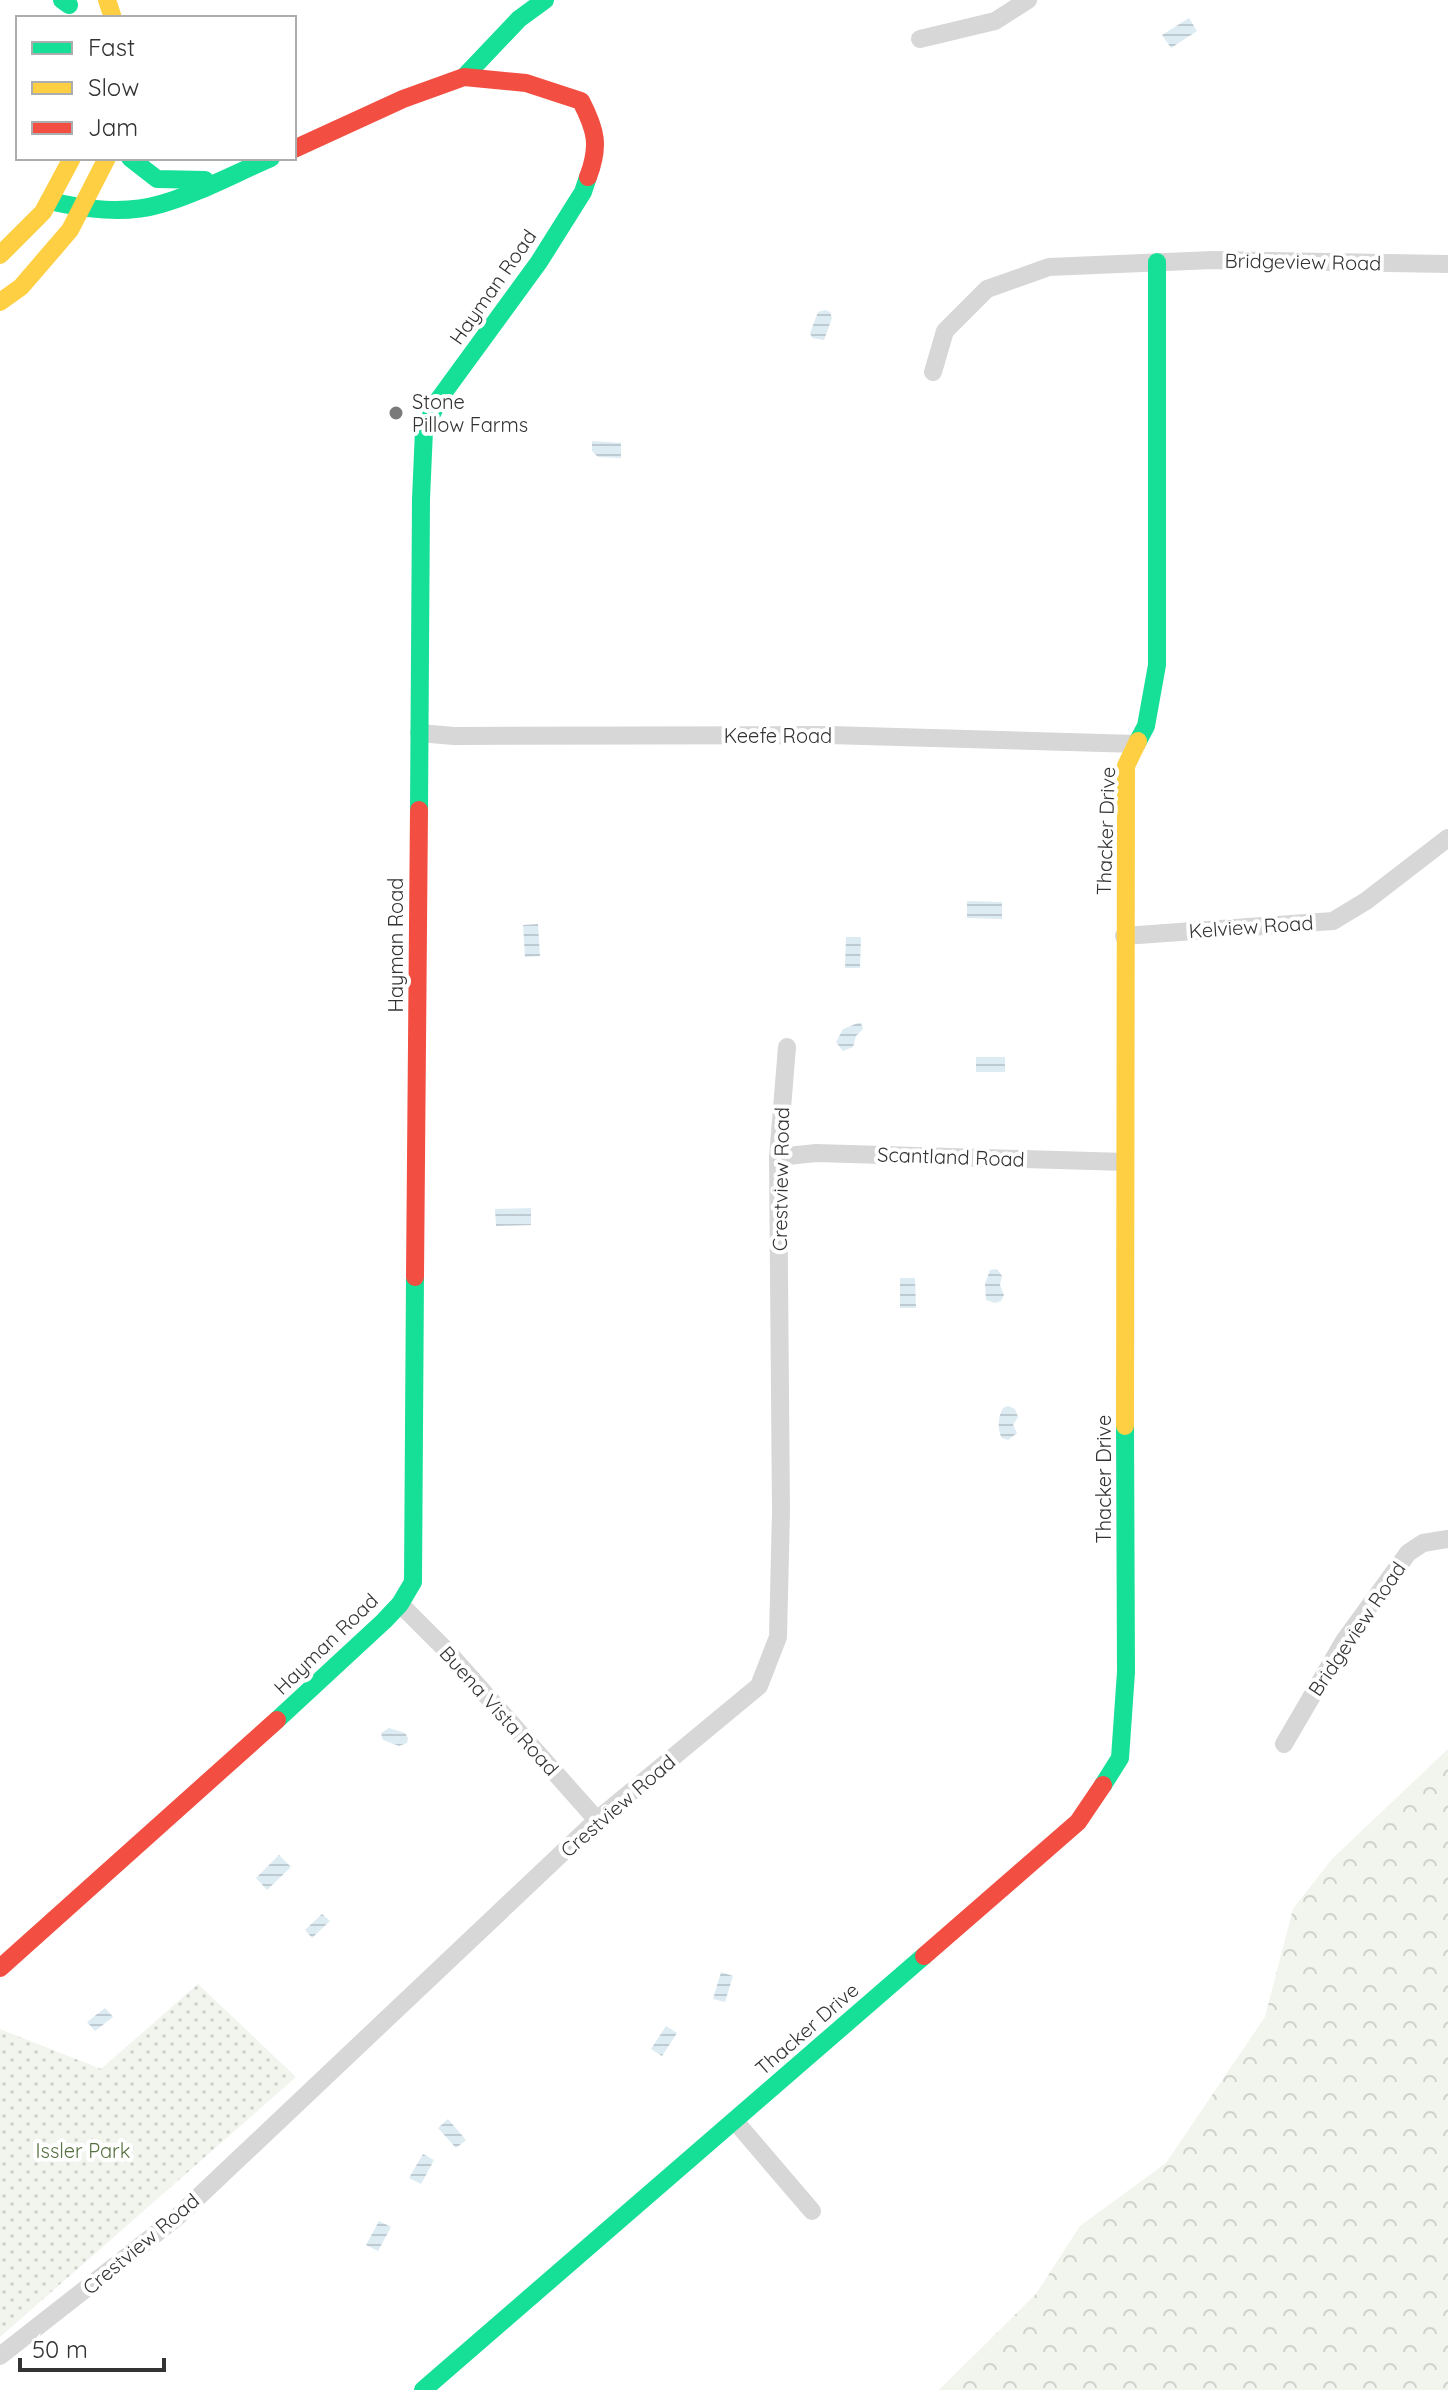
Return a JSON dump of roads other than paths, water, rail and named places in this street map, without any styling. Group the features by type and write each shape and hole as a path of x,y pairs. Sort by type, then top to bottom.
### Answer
{"street":[{"path":"464,77 519,19 545,0"},
{"path":"920,39 995,21 1028,0"},
{"name":"Hayman Road","path":"0,1968 227,1767 384,1621 400,1604 413,1582 424,430 439,399 539,262 583,192 595,159 595,128 581,101 526,83 464,77 403,99 296,148"},
{"path":"0,255 43,212 71,160"},
{"path":"0,302 21,287 70,230 106,160"},
{"path":"133,160 157,179 213,181"},
{"path":"49,201 81,208 126,210 161,204 266,160"},
{"name":"Bridgeview Road","path":"933,372 945,331 987,289 1049,267 1213,260 1448,264"},
{"name":"Thacker Drive","path":"423,2390 1078,1822 1120,1758 1126,1672 1126,766 1146,726 1157,665 1157,262"},
{"name":"Keefe Road","path":"419,733 454,736 829,735 1137,744"},
{"name":"Kelview Road","path":"1124,936 1333,921 1366,901 1448,838"},
{"name":"Crestview Road","path":"0,2356 176,2218 597,1820 759,1686 778,1637 781,1511 778,1157 787,1047"},
{"name":"Scantland Road","path":"778,1157 816,1153 1125,1162"},
{"name":"Bridgeview Road","path":"1284,1744 1344,1641 1408,1553 1423,1543 1448,1539"},
{"name":"Buena Vista Road","path":"400,1604 446,1650 597,1820"},
{"path":"735,2121 812,2211"}],"place":[{"name":"Stone Pillow Farms","path":"396,413"}],"park label":[{"name":"Issler Park","path":"83,2151"}]}
